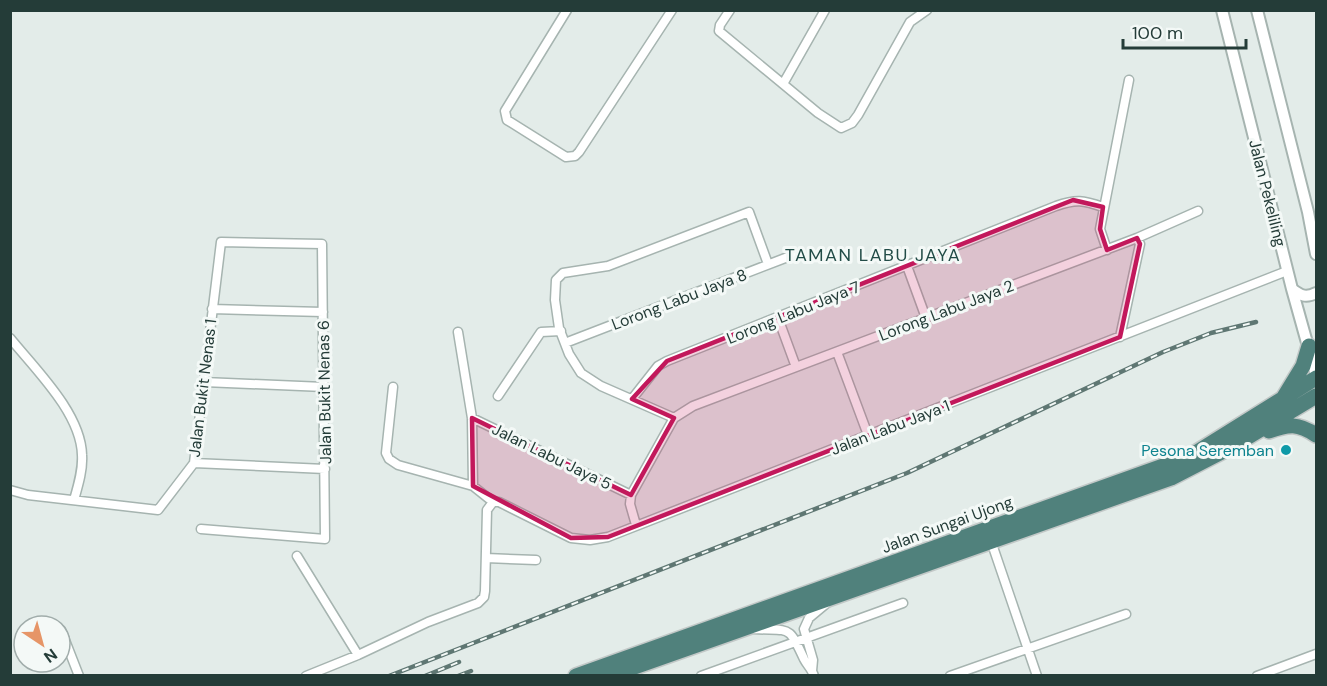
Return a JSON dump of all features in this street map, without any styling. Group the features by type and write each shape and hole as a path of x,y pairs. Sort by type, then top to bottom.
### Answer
{"highway":[{"path":"1280,402 1303,366 1309,346"},
{"name":"Jalan Sungai Ujong","path":"576,675 1163,466 1197,452 1317,377"},
{"name":"Jalan Sungai Ujong","path":"609,675 638,671 742,628 1171,478 1233,446 1317,396"},
{"path":"1233,446 1288,425 1303,426 1317,435"}],"street":[{"path":"567,10 505,111 507,120 566,157 579,152 672,10"},
{"path":"730,10 720,25 719,31 818,113 842,128 852,123 910,22 927,10"},
{"path":"783,84 825,10"},
{"name":"Jalan Pekeliling","path":"1222,10 1287,271 1317,377"},
{"name":"Jalan Pekeliling","path":"1257,10 1317,254"},
{"path":"1107,250 1100,229 1130,80"},
{"name":"Lorong Labu Jaya 7","path":"632,399 658,366 1073,200 1086,201 1103,207"},
{"path":"636,525 630,504 631,495 674,418 601,386 581,373 569,354 561,331 555,300 556,280 564,273 608,266 750,212 768,264"},
{"name":"Lorong Labu Jaya 2","path":"674,418 693,406 1107,250 1198,212"},
{"path":"1120,337 1140,244 1137,238"},
{"name":"Jalan Bukit Nenas 6","path":"201,529 325,539 322,244 221,242"},
{"name":"Jalan Bukit Nenas 1","path":"74,500 158,510 194,463 221,242"},
{"name":"Lorong Labu Jaya 8","path":"565,343 793,255"},
{"path":"907,266 926,318"},
{"name":"Jalan Labu Jaya 1","path":"474,486 493,502 499,502 571,538 590,540 608,537 1287,271"},
{"path":"1292,289 1301,296 1309,296 1317,292"},
{"path":"212,309 323,312"},
{"path":"778,318 796,367"},
{"path":"498,396 541,332 561,331"},
{"path":"393,387 386,453 389,459 398,465 474,486 472,418 458,332"},
{"path":"10,338 66,408 77,430 82,454 74,500 28,495 10,490"},
{"path":"837,352 868,435"},
{"path":"204,382 324,387"},
{"name":"Jalan Labu Jaya 5","path":"472,418 631,495"},
{"path":"194,463 325,469"},
{"path":"306,675 358,655 419,625 478,603 484,597 485,591 487,510 493,502"},
{"path":"991,541 1037,675"},
{"path":"297,556 358,655"},
{"path":"486,558 536,560"},
{"path":"813,673 813,660 804,629 809,618 836,595"},
{"path":"701,675 903,603"},
{"path":"950,675 1126,614"},
{"path":"742,628 788,631 796,640 805,663 813,673"},
{"path":"1257,675 1317,654"},
{"path":"72,658 79,675"}],"highlighted area":[{"path":"1073,200 1103,207 1100,229 1107,250 1137,238 1140,244 1120,337 608,537 571,538 473,486 472,418 631,495 674,418 632,399 667,361"}],"railway":[{"path":"389,676 907,473 1163,352 1211,333 1256,322"},
{"path":"425,676 459,662"},
{"path":"458,676 471,671"}],"place":[{"name":"Pesona Seremban","path":"1286,450"}],"district":[{"name":"TAMAN LABU JAYA","path":"873,255"}]}
